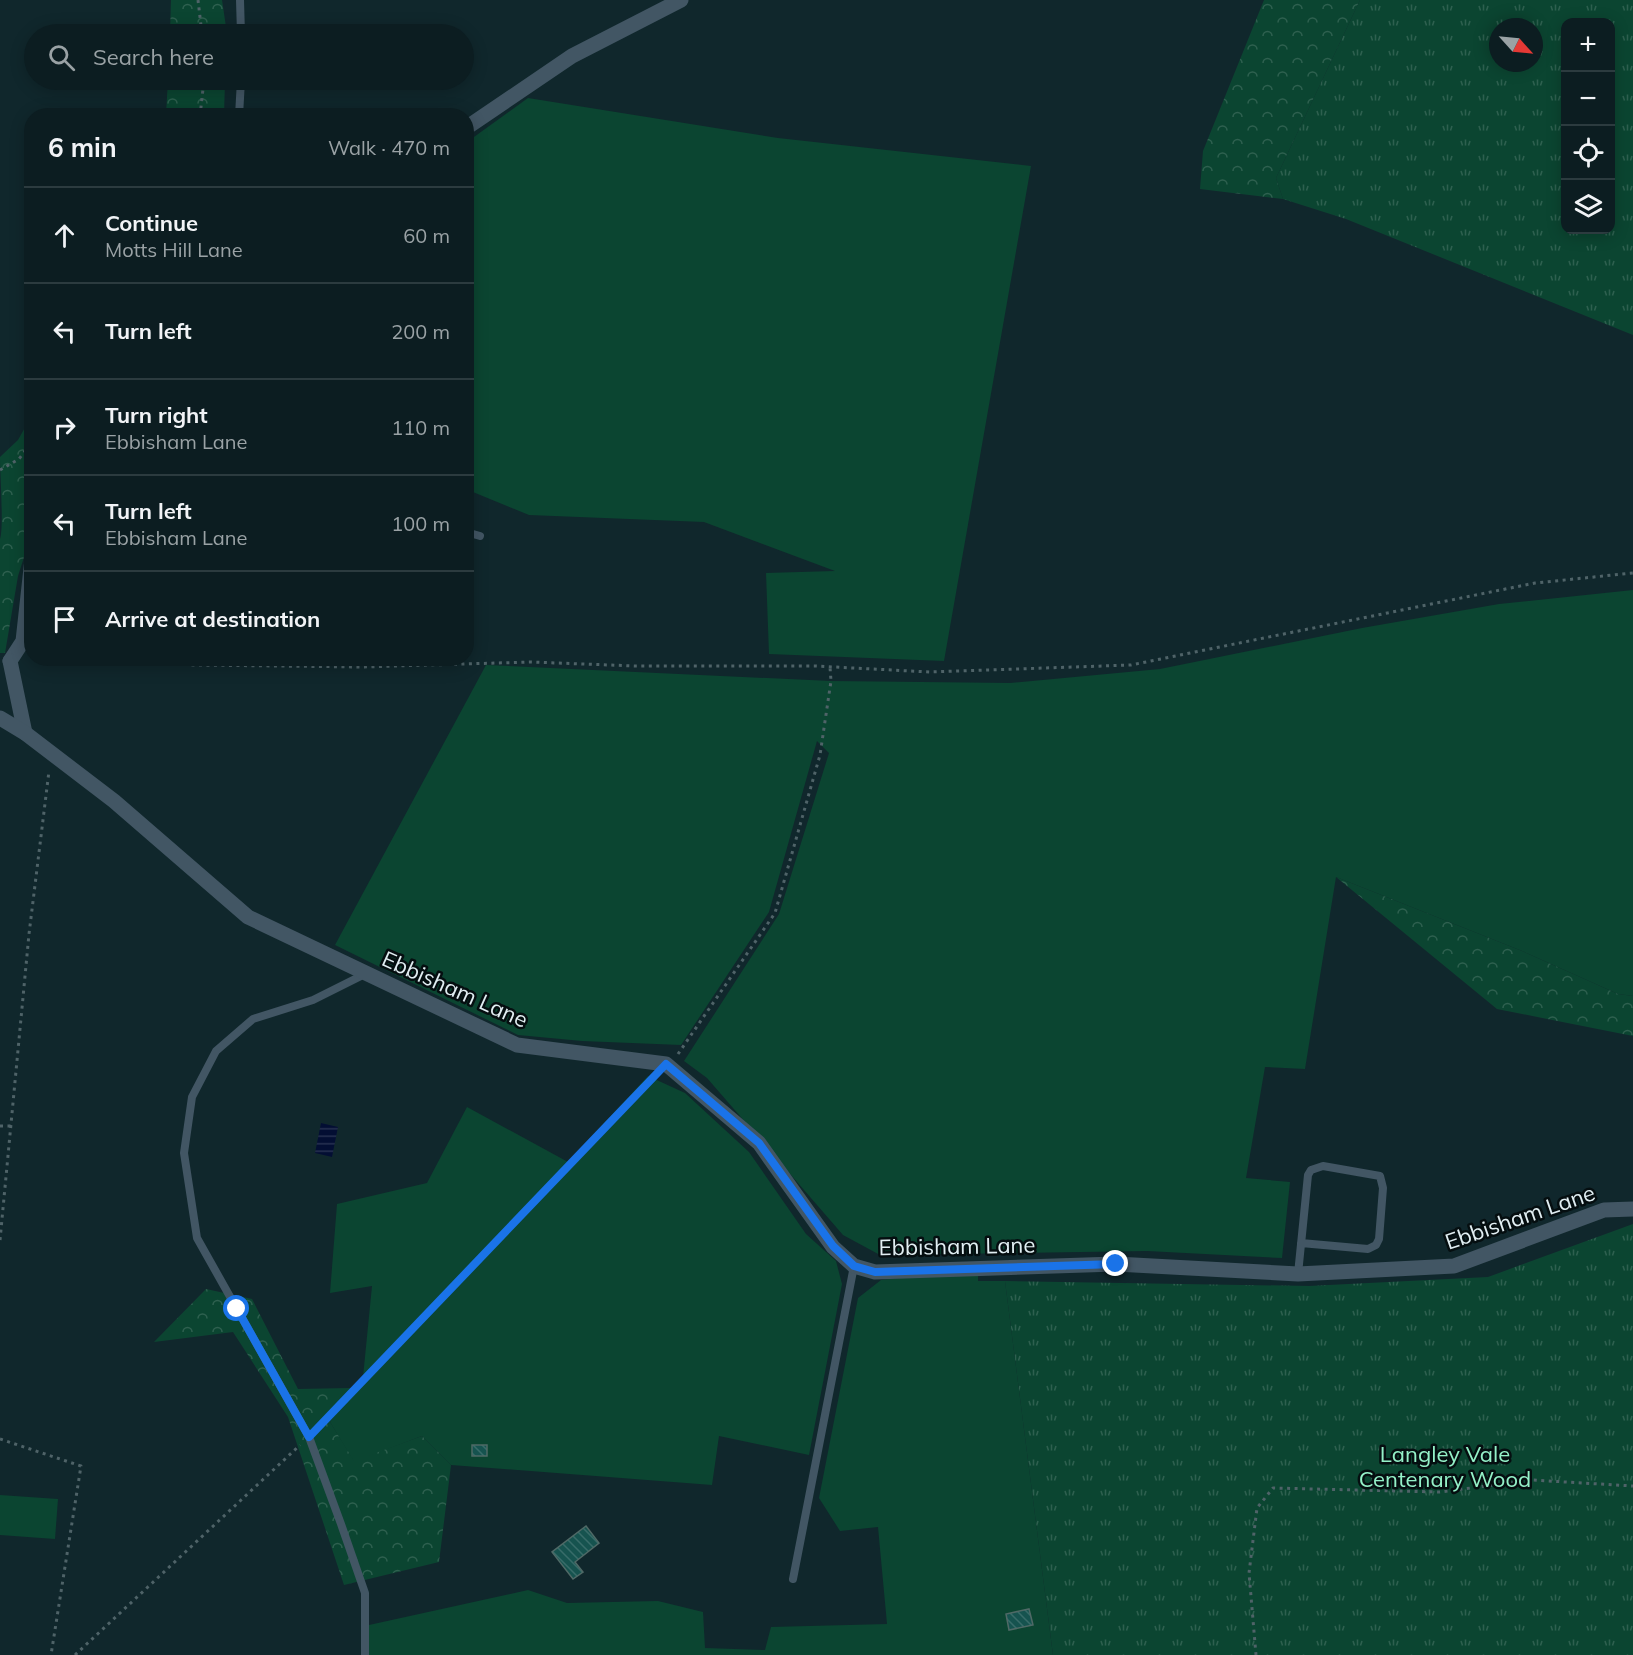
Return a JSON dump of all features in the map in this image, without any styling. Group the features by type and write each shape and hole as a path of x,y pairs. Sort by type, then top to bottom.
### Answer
{"street":[{"path":"474,123 572,56 681,0"},
{"path":"24,632 23,641 5,663 26,733"},
{"name":"Ebbisham Lane","path":"0,718 26,733 114,801 248,917 517,1045 666,1064 759,1143 833,1246 854,1266 875,1272 1116,1264 1298,1274 1454,1266 1604,1210 1633,1209"}],"lane":[{"path":"240,0 241,24"},
{"path":"239,108 240,90"},
{"path":"474,534 480,536"},
{"path":"365,973 313,1000 253,1019 216,1051 192,1097 184,1153 197,1238 309,1437 365,1593 365,1655"},
{"path":"1298,1274 1301,1243 1308,1175 1311,1170 1323,1166 1377,1174 1382,1178 1379,1239 1376,1245 1368,1249 1301,1243"},
{"path":"794,1579 854,1266"}],"path":[{"path":"198,0 201,24"},
{"path":"201,108 203,90"},
{"path":"0,470 19,459 24,452"},
{"path":"474,663 531,662 636,666 830,667 930,672 1131,665 1535,582 1633,573"},
{"path":"75,1655 309,1437 666,1064 682,1050 775,913 820,755 831,681 830,667"},
{"path":"0,1240 46,776 56,756"},
{"path":"0,1126 12,1126"},
{"path":"0,1439 81,1466 51,1655"},
{"path":"1256,1655 1249,1573 1257,1508 1273,1488 1440,1492 1532,1480 1633,1486"}],"green space":[{"path":"171,0 222,0 226,24 170,24"},
{"path":"1264,0 1360,0 1276,178 1283,199 1200,189 1203,151"},
{"path":"1360,0 1633,0 1633,335 1346,219 1283,199 1276,178"},
{"path":"167,90 225,90 224,108 166,108"},
{"path":"528,98 778,138 1031,166 944,661 769,654 766,573 835,571 704,522 529,515 474,492 474,137"},
{"path":"24,429 24,557 18,576 5,653 0,653 2,512 0,457 18,440"},
{"path":"1633,590 1633,996 1618,994 1522,951 1336,877 1305,1069 1265,1067 1246,1178 1290,1182 1282,1258 1147,1251 880,1255 843,1235 707,1078 684,1061 779,914 829,753 817,741 769,912 681,1045 582,1041 518,1035 335,945 486,665 831,681 1010,683 1160,669 1362,628 1499,604"},
{"path":"1336,877 1522,951 1618,994 1633,996 1633,1036 1497,1009"},
{"path":"648,1076 685,1093 749,1152 806,1234 836,1261 842,1284 809,1455 719,1436 712,1485 451,1465 422,1436 354,1462 330,1422 352,1388 363,1377 372,1286 330,1293 337,1204 427,1183 467,1107 568,1162"},
{"name":"Langley Vale Centenary Wood","path":"1633,1224 1633,1655 1053,1655 1005,1281 1309,1286 1488,1277"},
{"path":"978,1269 978,1281 1005,1281 1053,1655 367,1655 369,1625 528,1590 567,1603 658,1601 703,1612 705,1648 765,1650 771,1627 887,1624 878,1527 840,1531 819,1498 858,1298 881,1280","holes":["1029,1609 1033,1625 1009,1630 1006,1614"]},
{"path":"206,1289 252,1299 298,1389 352,1388 330,1422 354,1461 422,1436 451,1465 439,1562 344,1585 288,1417 233,1332 154,1342"},
{"path":"0,1495 58,1499 55,1539 0,1535"}],"water":[{"path":"321,1123 338,1127 332,1157 315,1153"}],"building":[{"path":"472,1445 487,1445 487,1456 472,1456"},
{"path":"586,1526 599,1543 575,1562 583,1572 573,1579 552,1552"},
{"path":"1029,1609 1033,1625 1009,1630 1006,1614"}],"route":[{"path":"237,1309 309,1437 666,1064 759,1143 833,1246 854,1266 875,1272 1116,1264"}]}
